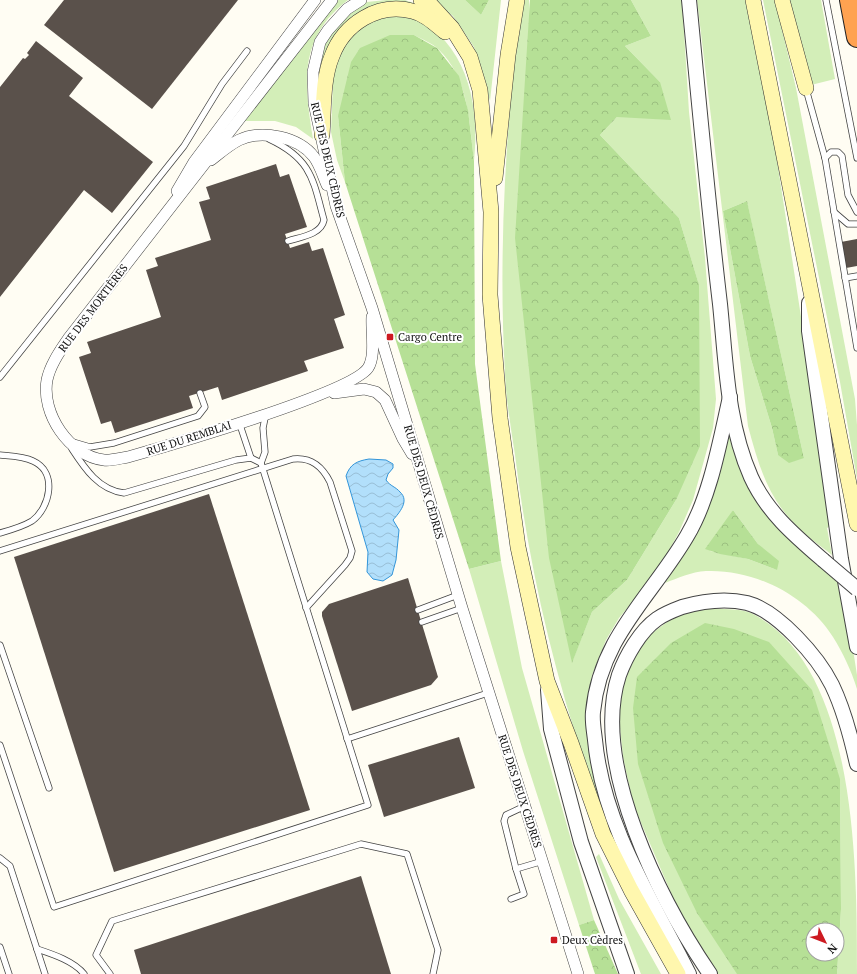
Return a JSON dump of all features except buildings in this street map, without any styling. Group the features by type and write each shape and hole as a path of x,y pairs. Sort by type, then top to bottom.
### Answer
{"highway":[{"path":"850,0 857,37"}],"main road":[{"path":"421,0 430,4 452,28 470,57 480,90 491,212"},
{"path":"516,0 508,56 491,212 490,295 500,418 518,547 548,681 572,743 603,834 631,890 678,974"},
{"path":"753,0 810,281 857,524"},
{"path":"782,0 806,88"},
{"path":"322,135 328,70 332,56 345,33 358,21 369,14 391,9 413,11 427,17 446,32 470,57"}],"street":[{"name":"RUE DES MORTIÈRES","path":"171,206 178,188 194,162 315,0"},
{"name":"RUE DES MORTIÈRES","path":"67,440 50,410 47,396 47,380 57,356 215,149 332,0"},
{"name":"RUE DES DEUX CÈDRES","path":"361,0 347,8 335,21 320,42 313,72 314,103 336,206 372,308 488,693 578,974"},
{"path":"689,0 730,397 736,437 751,477 766,505 786,529 857,589"},
{"path":"203,166 240,140 262,136 281,138 296,142 307,150 318,165 336,206"},
{"path":"810,281 809,331 841,559 857,647"},
{"name":"RUE DU REMBLAI","path":"67,440 87,455 104,460 128,457 314,397 353,380 360,376 369,367 373,349 371,334 372,308"},
{"name":"RUE DU REMBLAI","path":"314,397 364,389 376,392 386,400 402,439 420,468"},
{"path":"689,974 624,845 605,790 597,756 592,713 601,674 611,648 624,625 688,535 699,511 712,470 730,397"},
{"path":"710,974 677,921 653,872 626,805 619,776 612,739 615,697 619,676 631,651 642,634 657,619 679,608 702,601 748,603 771,616 798,638 816,658 832,684 846,721 857,764"},
{"path":"548,681 551,728 581,842 627,974"}],"lane":[{"path":"826,0 857,158"},
{"path":"0,377 184,146 222,84 247,51"},
{"path":"806,88 825,158 857,348"},
{"path":"262,136 279,144 301,160 311,175 324,220 323,226 318,231 288,241"},
{"path":"825,158 831,152 838,152 842,156 848,195 857,212"},
{"path":"834,212 848,224 857,224"},
{"path":"845,278 857,276"},
{"path":"67,440 90,447 114,443 198,416 205,407 200,393"},
{"path":"0,745 54,907 368,805 262,466 265,452 263,428 266,413"},
{"path":"239,422 251,458 262,466"},
{"path":"67,440 84,467 97,480 114,492 124,493 236,460 251,458"},
{"path":"0,455 20,457 35,461 44,470 49,484 48,497 42,510 33,520 20,527 0,534"},
{"path":"0,550 262,466 304,458 314,462 324,471 330,482 352,551 345,566 306,608"},
{"path":"418,610 458,595"},
{"path":"422,622 462,608"},
{"path":"0,645 49,788"},
{"path":"347,739 488,693"},
{"path":"511,899 524,894 504,821 506,815 525,806"},
{"path":"110,974 96,955 112,921 361,844 406,854 438,950 433,974"},
{"path":"0,858 10,866 45,974"},
{"path":"516,869 543,861"},
{"path":"0,947 8,974"},
{"path":"37,949 54,955 81,969 84,974"}],"green space":[{"path":"338,0 348,0 332,15 320,30 308,63 308,99 313,139 296,127 275,121 242,121"},
{"path":"405,0 422,6 364,10 319,94 318,66 320,57 323,48 335,28 350,11 359,6 367,2"},
{"path":"432,0 465,0 481,15 489,0 501,0 490,101 474,47 453,16"},
{"path":"465,0 489,0 481,15"},
{"path":"521,0 529,0 572,662 592,612 627,580 676,500 698,282 679,218 600,135 617,117 660,82 625,46 651,36 631,0 682,0 689,112 705,258 716,399 713,428 693,500 679,532 666,556 644,588 619,618 606,640 592,675 589,706 616,838 610,834 593,788 551,647 530,552 508,404 503,327 503,233 511,93"},
{"path":"530,0 631,0 651,36 625,46 660,82 671,120 617,117 600,135 679,218 699,285 700,446 676,500 627,580 592,612 572,663 549,558 515,238"},
{"path":"697,0 746,0 772,128 833,525 827,528 832,555 810,538 782,509 763,475 748,426","holes":["747,201 804,458 778,455 772,428 750,356 723,211"]},
{"path":"763,0 775,0 796,88 855,399 857,425 857,479 840,382"},
{"path":"787,0 821,0 835,79 811,85"},
{"path":"402,15 423,22 439,34 461,65 473,102 475,122 474,161 466,101 456,73 448,60 436,47 414,35 338,116 345,182 337,160 331,132 334,59 351,36 367,23 382,16"},
{"path":"390,35 414,35 437,48 459,76 468,110 474,161 475,364 501,561 469,569 345,182 338,116 351,62 360,48"},
{"path":"747,201 804,458 789,463 778,455 772,428 750,356 723,211"},
{"path":"730,431 778,525 836,581 844,592 857,675 857,689 849,668 833,637 822,622 794,597 760,580 724,572 706,571 695,573 665,583 683,555 718,478","holes":["733,510 777,570 748,559 710,551"]},
{"path":"733,510 758,544 779,561 777,570 748,559 720,554 705,549"},
{"path":"501,561 522,668 594,920 579,925 523,751 469,569"},
{"path":"697,608 733,609 751,613 786,639 812,676 831,721 844,772 851,825 855,878 857,974 837,974 838,962 845,962 845,922 840,922 840,779 738,974 716,974 677,907 633,804 623,757 618,709 625,677 635,654 651,634 671,619"},
{"path":"705,623 734,629 769,642 812,690 840,779 841,909 840,922 805,922 805,962 838,962 837,974 737,974 697,913 663,843 638,764 633,708 637,677 671,643"},
{"path":"599,854 619,899 661,974 641,974 596,857"},
{"path":"594,920 618,974 595,974 579,925"}],"water":[{"path":"369,459 386,460 393,464 393,468 388,474 386,480 398,490 404,499 402,507 393,520 399,530 396,560 392,575 383,581 373,579 367,572 368,552 346,476 354,464"}],"place":[{"name":"Cargo Centre","path":"390,337"},
{"name":"Deux Cèdres","path":"554,940"}]}
